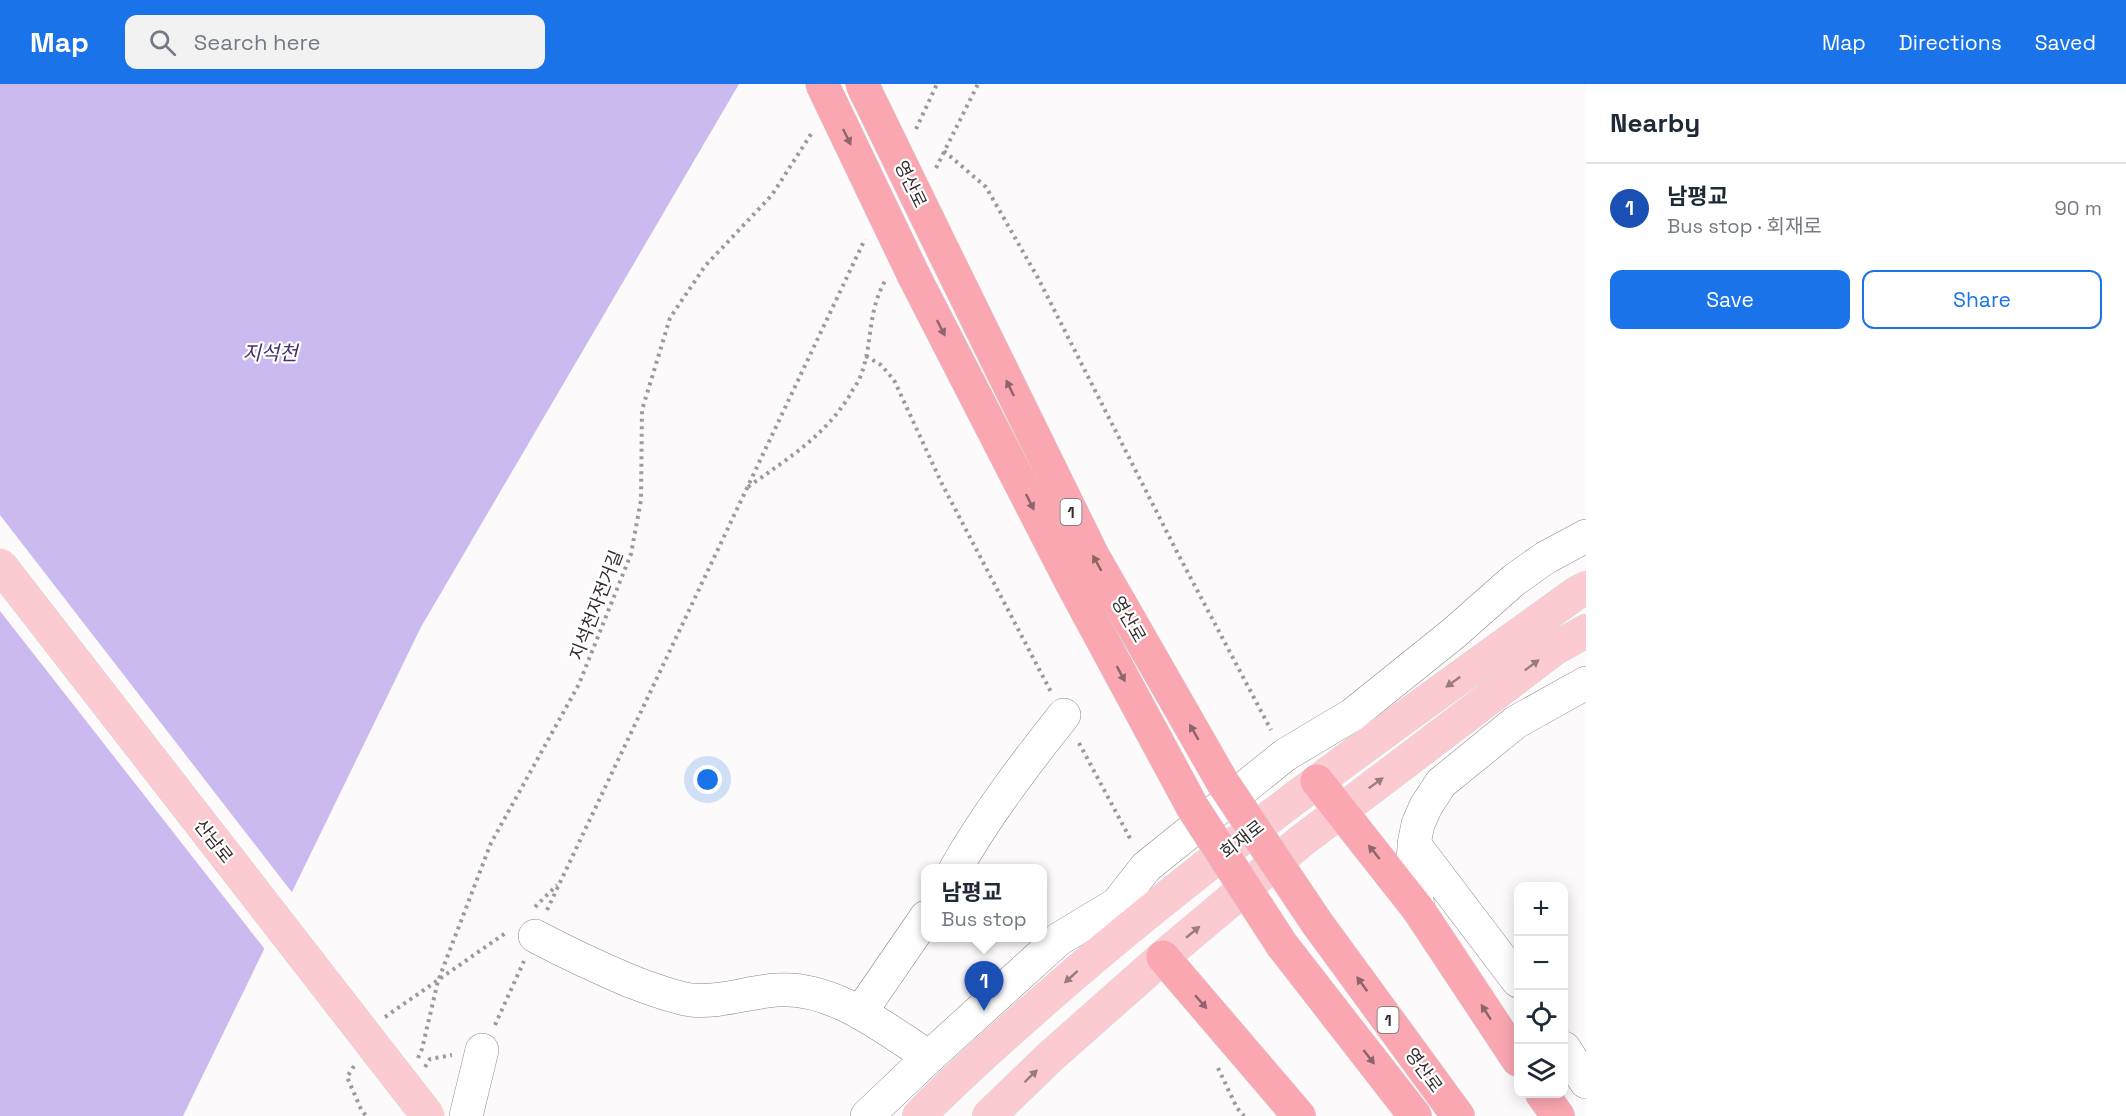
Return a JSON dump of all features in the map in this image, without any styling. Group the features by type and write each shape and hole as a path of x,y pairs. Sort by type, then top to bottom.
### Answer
{"highway":[{"name":"영산로","path":"822,84 902,275 1193,808 1282,945 1415,1116"},
{"name":"영산로","path":"862,84 1093,556 1223,783 1317,923 1458,1116"},
{"path":"1317,782 1418,909 1514,1054"},
{"path":"1163,957 1299,1116"},
{"path":"1545,1098 1558,1116"}],"main road":[{"name":"산남로","path":"0,565 428,1116"},
{"name":"회재로","path":"919,1116 947,1087 1115,938 1317,782 1586,588"},
{"path":"988,1116 1050,1057 1163,957 1300,842 1554,649 1586,631"}],"street":[{"path":"867,1116 928,1056 1059,939 1117,904 1146,867 1285,755 1352,715 1454,633 1514,580 1545,558 1586,536"},
{"path":"1418,909 1413,859 1414,844 1418,824 1441,783 1516,722 1586,682"},
{"path":"958,864 974,836 1019,771 1064,715"},
{"path":"1414,756 1441,783"},
{"path":"1414,844 1514,976"},
{"path":"1115,938 1117,904"},
{"path":"861,1013 921,923"},
{"path":"525,926 581,961 650,988 690,1000 711,1000 777,990 796,990 846,1005 874,1020 928,1056"},
{"path":"466,1116 482,1050"},
{"path":"1568,1055 1586,1082"}],"path":[{"path":"913,135 937,84"},
{"path":"934,172 978,84"},
{"name":"지석천자전거길","path":"417,1059 422,1049 438,981 491,843 579,684 631,554 641,500 642,410 670,318 705,266 772,195 818,124"},
{"path":"944,151 986,187 1038,278 1177,552 1285,755"},
{"path":"380,1025 385,1016 525,926 561,882 866,238"},
{"path":"747,487 812,441 837,415 861,375 870,338 870,321 879,292 902,275"},
{"path":"866,356 881,365 894,380 942,484 1146,867"},
{"path":"424,1068 430,1059 482,1050 525,926 561,882"},
{"path":"358,1060 347,1077 366,1116"}],"water":[{"name":"지석천","path":"0,84 739,84 421,627 183,1116 0,1116"}],"pier":[{"path":"0,515 294,895 267,952 0,611"}],"place":[{"name":"남평교","path":"984,1011"}]}
